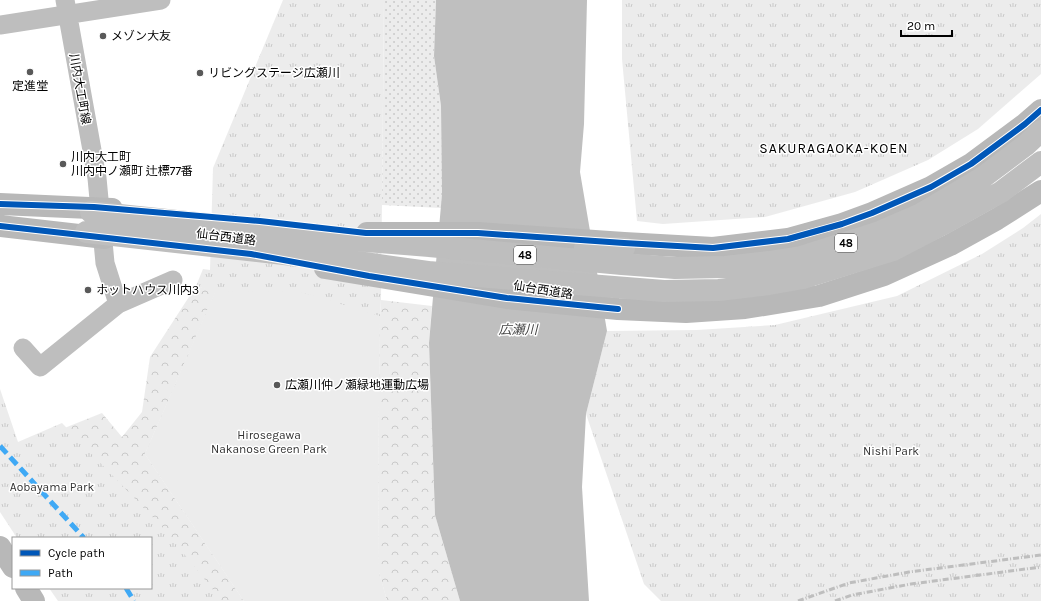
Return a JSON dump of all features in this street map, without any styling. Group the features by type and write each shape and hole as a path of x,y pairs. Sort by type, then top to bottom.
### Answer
{"highway":[{"name":"48","path":"623,252 675,268 725,267 801,257 870,235 921,214 982,178 1026,145 1041,131"},
{"name":"48","path":"619,300 664,291 719,290 803,278 893,250 1001,192 1041,162"},
{"name":"仙台西道路","path":"619,300 364,264 89,222 429,246 623,252"}],"street":[{"path":"0,25 66,7 161,0"},
{"name":"川内大工町線","path":"66,7 97,178 104,263 118,304"},
{"path":"5,205 94,207 260,221 366,233 478,233 623,252 713,248 788,238 842,224 872,213 938,183 971,164 1025,124 1041,110"},
{"path":"4,227 251,254 369,276 507,298 619,300 686,312 745,308 819,296 884,275 950,245 997,219 1041,191"},
{"path":"22,348 40,367 118,304 173,280"},
{"path":"0,547 12,565"},
{"path":"27,589 34,601"}],"green space":[{"name":"Hirosegawa Nakanose Green Park","path":"283,0 384,0 378,473 379,573 387,601 244,601 145,454 215,292 196,286 203,269 210,270 213,168"},
{"path":"384,0 436,0 434,56 441,106 441,208 382,205"},
{"path":"622,0 1041,0 1041,74 978,129 928,160 855,192 765,217 663,224 637,221 622,59"},
{"name":"Nishi Park","path":"1041,214 1041,601 661,601 644,584 586,414 607,331 697,330 775,325 897,296 982,254 1023,228"},
{"path":"196,286 216,291 145,454 244,601 148,601 152,589 152,537 150,537 17,447 102,413 122,437 142,412 150,357"},
{"name":"広瀬川仲ノ瀬緑地運動広場","path":"216,291 301,292 380,316 378,473 379,573 387,601 244,601 145,454"},
{"path":"381,300 432,306 429,343 435,515 460,601 387,601 379,573 378,473"},
{"name":"Aobayama Park","path":"0,389 18,442 62,423 164,529 222,601 58,601 50,589 152,589 152,537 16,537 0,512"}],"water":[{"name":"広瀬川","path":"436,0 587,0 584,124 580,172 607,331 586,414 582,487 589,601 460,601 435,515 429,343 442,194 441,106 434,56"}],"railway":[{"path":"798,601 849,583 909,572 1041,555"},
{"path":"835,601 852,595 911,584 1041,567"}],"marked path":[{"path":"0,446 83,537"},
{"path":"127,589 134,601"}],"cycle path":[{"path":"0,204 94,207 260,221 366,233 478,233 713,248 788,239 842,224 872,213 931,187 971,164 1025,124 1041,110"},
{"path":"0,226 251,254 369,276 507,298 618,309"}],"place":[{"name":"メゾン大友","path":"103,36"},
{"name":"定進堂","path":"30,72"},
{"name":"リビングステージ広瀬川","path":"200,73"},
{"name":"川内大工町 川内中ノ瀬町 辻標77番","path":"63,164"},
{"name":"ホットハウス川内3","path":"88,290"},
{"name":"広瀬川仲ノ瀬緑地運動広場","path":"277,385"}],"district":[{"name":"SAKURAGAOKA-KOEN","path":"834,148"}]}
